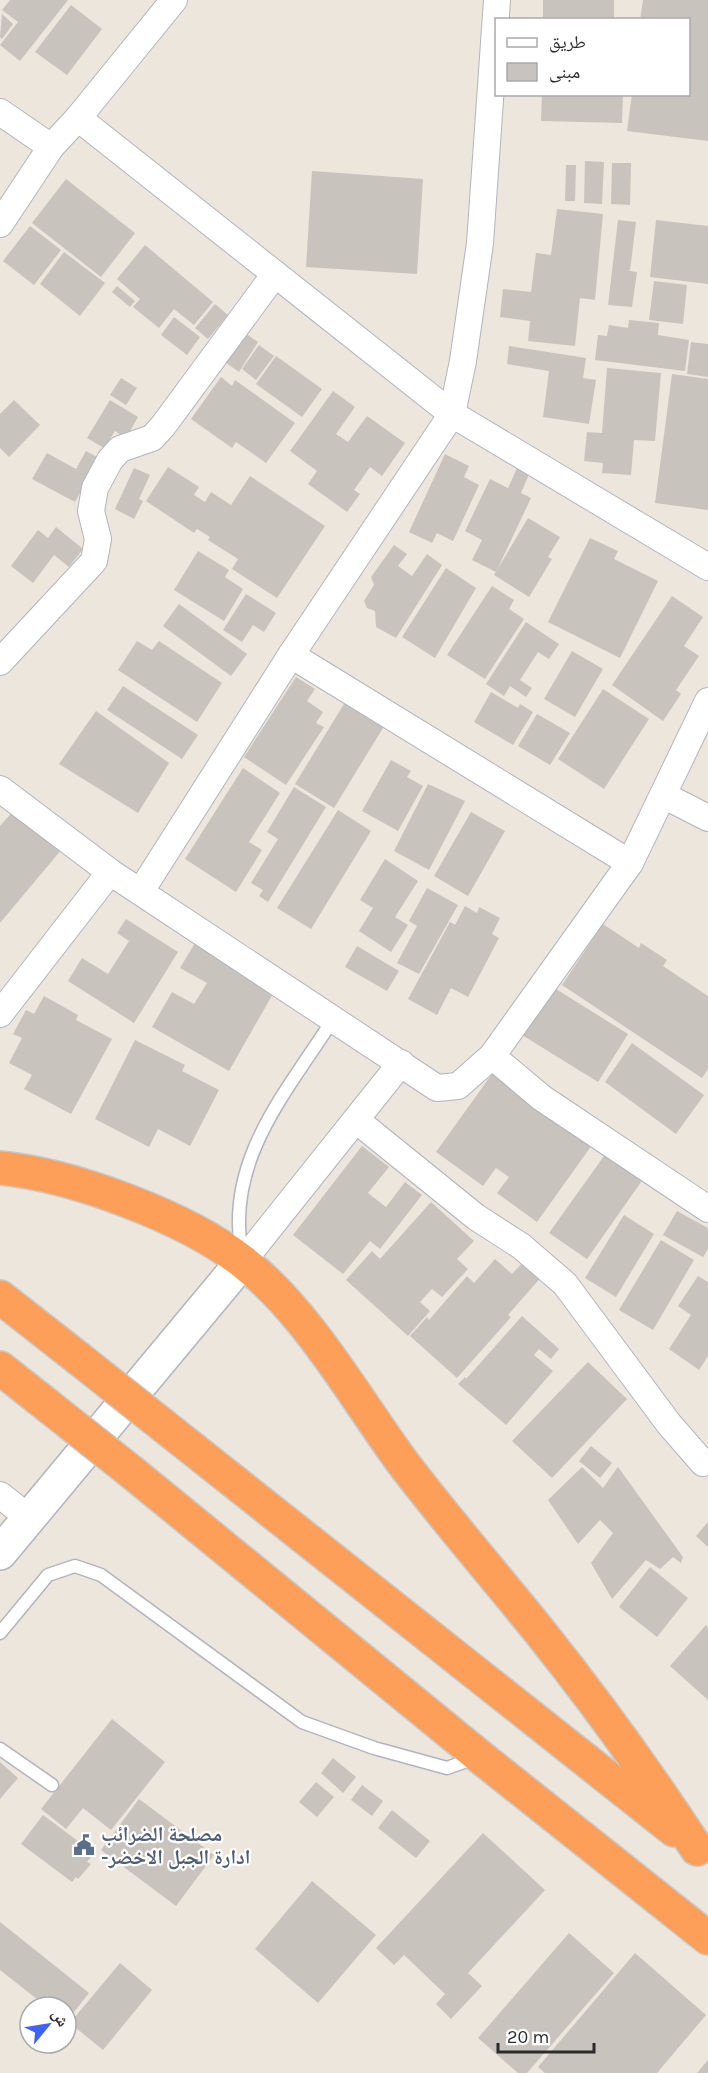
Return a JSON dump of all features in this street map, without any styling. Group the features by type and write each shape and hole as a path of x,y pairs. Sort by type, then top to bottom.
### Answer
{"highway":[{"path":"0,1168 72,1182 132,1203 189,1229 243,1261 297,1317 417,1481 593,1700 703,1853"},
{"path":"0,1297 703,1853"},
{"path":"0,1368 134,1474 479,1756 708,1938"}],"street":[{"path":"0,224 51,147 78,118 174,0"},
{"path":"496,18 497,0"},
{"path":"141,891 291,655 452,414 463,361 480,243 495,29"},
{"path":"0,112 51,147"},
{"path":"78,118 452,414 708,567"},
{"path":"0,662 94,561 98,539 91,511 95,488 110,460 120,449 152,438 163,426 275,274"},
{"path":"291,655 630,863"},
{"path":"0,789 110,872 437,1088 458,1086 492,1056 630,863 708,701"},
{"path":"663,795 708,818"},
{"path":"0,1014 110,872"},
{"path":"492,1056 542,1098 708,1209"},
{"path":"0,1553 243,1261 400,1063"},
{"path":"356,1120 476,1217 521,1246 565,1284 669,1424 703,1463"},
{"path":"0,1495 29,1518"}],"lane":[{"path":"243,1261 237,1222 238,1202 246,1163 265,1127 334,1018"},
{"path":"0,1634 48,1575 75,1566 100,1575 302,1722 374,1748 447,1768 479,1756"},
{"path":"0,1749 52,1785"}],"building":[{"path":"10,0 68,0 20,61 0,45 18,22 2,10"},
{"path":"543,0 614,0 614,18 543,18"},
{"path":"643,0 708,0 708,141 627,131 632,96 690,96 690,18 640,18"},
{"path":"71,5 102,29 67,75 35,52"},
{"path":"2,14 13,24 2,39 0,37"},
{"path":"542,96 623,96 622,123 541,121"},
{"path":"585,161 604,162 602,204 584,203"},
{"path":"612,163 631,163 630,205 611,204"},
{"path":"566,165 576,165 575,201 565,201"},
{"path":"312,171 423,179 417,274 306,267"},
{"path":"66,179 135,233 101,277 32,223"},
{"path":"557,209 603,214 595,300 580,298 575,346 528,341 530,321 500,317 503,289 531,292 536,253 551,255"},
{"path":"618,220 636,222 630,271 637,272 632,307 608,305"},
{"path":"656,220 708,226 708,284 650,277"},
{"path":"30,226 61,250 34,285 3,261"},
{"path":"145,245 213,302 194,325 174,309 159,328 133,307 140,299 117,279"},
{"path":"64,252 105,283 80,316 40,284"},
{"path":"654,281 687,285 683,324 649,320"},
{"path":"117,286 135,301 130,307 112,292"},
{"path":"215,304 228,315 208,339 195,328"},
{"path":"174,317 200,337 187,355 161,335"},
{"path":"629,320 659,323 658,335 689,340 685,371 595,360 598,335 607,336 609,325 628,328"},
{"path":"242,331 258,342 239,372 222,360"},
{"path":"691,342 708,344 708,377 687,374"},
{"path":"259,345 274,356 256,380 242,369"},
{"path":"509,346 586,358 583,378 596,380 589,424 543,417 549,371 507,364"},
{"path":"276,356 322,389 302,417 256,384"},
{"path":"607,368 661,373 655,441 634,440 631,475 602,473 603,463 584,461 587,432 602,433"},
{"path":"672,374 708,379 708,510 655,503"},
{"path":"221,377 232,386 235,380 295,423 266,463 236,442 232,448 191,419"},
{"path":"121,378 137,388 126,405 110,395"},
{"path":"333,391 355,407 336,434 348,442 367,416 405,443 382,476 370,467 354,490 360,494 347,512 308,484 317,471 290,451"},
{"path":"14,400 40,425 9,457 0,448 0,414"},
{"path":"110,400 138,417 126,438 115,431 104,448 87,438"},
{"path":"86,451 99,458 75,502 32,479 47,453 76,469"},
{"path":"445,454 469,466 464,477 479,485 453,541 437,533 432,543 409,532"},
{"path":"518,466 530,472 521,493 531,498 496,572 472,560 482,540 465,531 490,479 508,488"},
{"path":"168,467 199,487 194,495 205,502 211,492 231,505 250,476 325,526 277,598 232,569 238,559 208,540 210,537 197,529 194,533 146,501"},
{"path":"134,468 150,475 139,499 143,501 134,519 115,509"},
{"path":"528,518 560,537 548,557 552,559 529,597 494,575"},
{"path":"56,527 83,549 69,567 54,555 33,583 11,566 38,530 48,538"},
{"path":"590,538 618,551 614,559 658,581 620,658 548,622"},
{"path":"394,545 407,554 398,566 412,576 427,554 442,565 396,638 376,627 375,611 367,608 364,601 374,585 371,577"},
{"path":"198,551 229,570 225,577 243,589 224,621 174,590"},
{"path":"446,568 476,588 435,658 402,637"},
{"path":"492,586 514,600 509,609 524,619 485,679 447,655"},
{"path":"246,594 276,613 264,632 253,625 242,642 223,630"},
{"path":"672,596 703,617 684,646 699,656 676,690 681,694 663,721 612,685"},
{"path":"179,604 247,654 231,676 163,626"},
{"path":"526,622 559,644 549,659 538,652 520,680 532,688 526,697 510,686 504,696 486,684"},
{"path":"137,641 152,650 159,641 222,683 197,722 118,670"},
{"path":"572,651 603,669 575,717 544,699"},
{"path":"296,677 315,689 307,701 323,712 316,723 324,727 286,785 244,757"},
{"path":"123,686 198,735 182,759 107,710"},
{"path":"603,689 649,719 604,789 558,759"},
{"path":"491,692 518,708 520,704 533,712 513,745 474,722"},
{"path":"347,699 386,723 334,808 295,784"},
{"path":"96,711 169,763 138,813 59,764"},
{"path":"537,714 570,733 550,765 518,746"},
{"path":"391,760 411,771 407,777 423,786 398,831 362,811"},
{"path":"243,768 280,793 249,842 262,850 236,892 185,859"},
{"path":"428,784 465,801 429,870 394,851"},
{"path":"294,787 326,807 268,902 259,896 263,890 251,883 278,839 267,832"},
{"path":"15,809 62,849 0,923 0,826"},
{"path":"338,810 371,831 311,929 277,908"},
{"path":"471,812 505,831 468,896 434,876"},
{"path":"385,859 418,881 395,917 408,925 391,952 359,931 373,908 360,900"},
{"path":"427,888 458,905 419,974 397,963 417,926 409,921"},
{"path":"465,906 477,913 479,907 500,918 492,934 499,938 468,997 451,988 437,1015 408,999 450,922 455,925"},
{"path":"126,919 178,952 134,1023 68,981 82,958 108,974 129,941 117,933"},
{"path":"603,924 639,948 641,943 667,960 663,966 708,996 708,1069 702,1078 562,985"},
{"path":"198,938 278,985 229,1071 152,1027 172,992 194,1004 207,983 180,968"},
{"path":"357,946 399,971 387,991 345,967"},
{"path":"556,989 628,1034 598,1082 522,1035 548,993 552,995"},
{"path":"44,996 78,1015 76,1020 112,1039 71,1114 24,1089 32,1075 9,1063 22,1038 13,1034 26,1010 34,1014"},
{"path":"135,1040 185,1065 182,1071 219,1090 190,1146 158,1129 149,1147 95,1119"},
{"path":"632,1043 704,1095 676,1134 605,1082"},
{"path":"497,1067 597,1138 537,1222 497,1193 509,1177 496,1168 483,1186 436,1152"},
{"path":"362,1146 389,1167 368,1193 386,1207 405,1182 422,1195 380,1249 370,1241 343,1274 293,1235"},
{"path":"609,1149 646,1175 587,1259 549,1233"},
{"path":"431,1202 474,1241 457,1259 468,1269 442,1297 432,1289 420,1302 430,1311 408,1336 346,1280 372,1251 380,1259"},
{"path":"677,1211 708,1228 708,1249 703,1257 663,1235"},
{"path":"624,1215 654,1234 616,1297 585,1278"},
{"path":"661,1240 694,1260 653,1330 619,1310"},
{"path":"495,1259 512,1274 526,1259 543,1275 508,1315 511,1317 457,1378 410,1336 427,1317 429,1320 467,1276 474,1283"},
{"path":"698,1276 708,1282 708,1356 699,1370 669,1349 691,1315 678,1306"},
{"path":"522,1316 559,1349 551,1359 539,1349 534,1355 553,1371 506,1425 458,1384 465,1377 466,1379"},
{"path":"588,1362 627,1399 552,1478 512,1441"},
{"path":"591,1446 612,1463 600,1478 579,1461"},
{"path":"582,1467 603,1488 618,1467 683,1557 681,1563 673,1557 660,1569 646,1560 612,1599 591,1563 613,1533 600,1520 578,1544 548,1500"},
{"path":"708,1522 708,1547 696,1536"},
{"path":"650,1567 688,1598 657,1637 619,1607"},
{"path":"706,1625 708,1628 708,1700 670,1666"},
{"path":"112,1719 165,1762 111,1830 83,1808 66,1829 41,1809"},
{"path":"333,1758 356,1777 343,1793 321,1773"},
{"path":"0,1762 18,1778 0,1799"},
{"path":"316,1782 334,1797 317,1817 299,1802"},
{"path":"362,1785 383,1801 372,1816 351,1800"},
{"path":"139,1799 214,1855 176,1906 101,1850"},
{"path":"392,1810 430,1841 416,1858 378,1828"},
{"path":"43,1815 94,1853 87,1862 91,1864 78,1879 76,1877 72,1882 21,1844"},
{"path":"483,1833 545,1890 468,1973 482,1986 451,2019 436,2004 445,1994 404,1955 394,1965 376,1948"},
{"path":"312,1881 376,1935 318,2003 255,1949"},
{"path":"0,1922 89,1993 78,2007 78,1995 32,1995 0,1970"},
{"path":"569,1933 614,1973 527,2073 518,2073 478,2038"},
{"path":"635,1953 706,2015 657,2073 545,2073 538,2067"},
{"path":"120,1963 152,1990 103,2050 78,2030 78,2013"},
{"path":"708,2060 708,2073 697,2073"}],"place":[{"name":"مصلحة الضرائب -ادارة الجبل الاخضر","path":"84,1845"}]}
